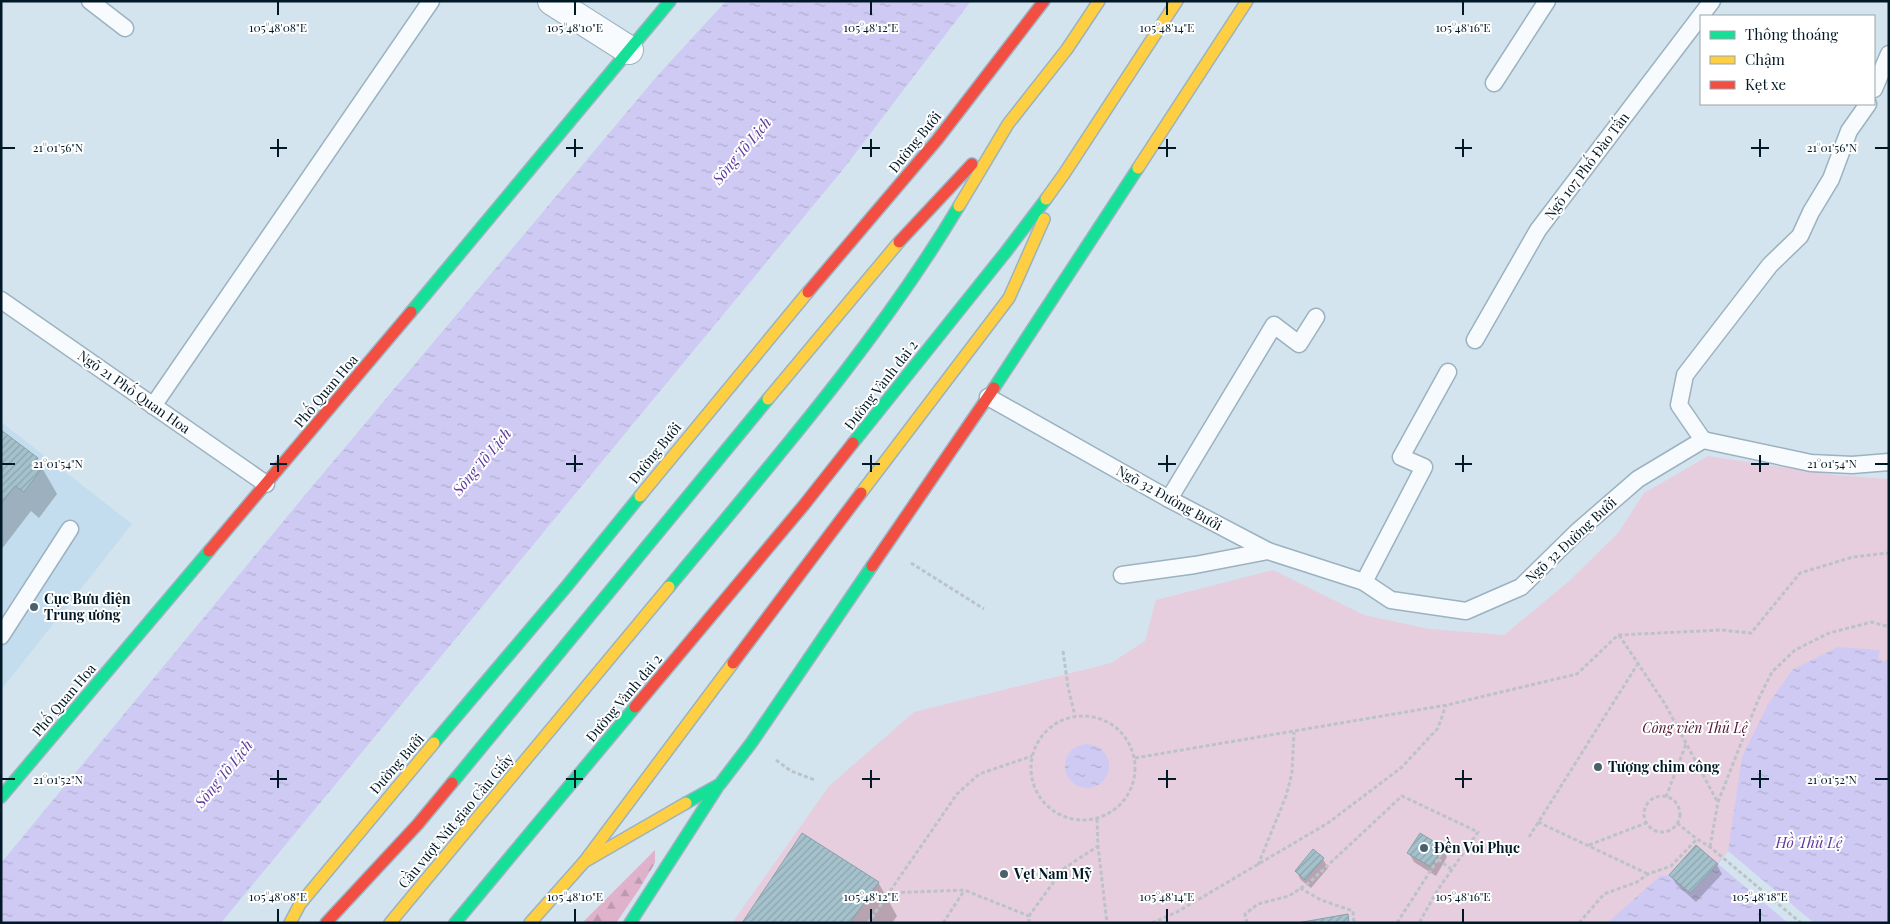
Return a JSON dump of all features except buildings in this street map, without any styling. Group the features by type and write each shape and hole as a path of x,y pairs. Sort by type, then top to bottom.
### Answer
{"main road":[{"name":"Phố Quan Hoa","path":"2,796 414,310 670,1"},
{"name":"Đường Bưởi","path":"290,923 300,904 365,824 559,594 752,358 937,140 1044,1"},
{"path":"326,923 418,824 885,257 1008,124 1067,49 1099,1"},
{"name":"Đường Vành đai 2","path":"455,923 804,506 1005,253 1064,174 1177,1"},
{"path":"630,923 720,784 752,742 988,397 1247,1"},
{"name":"Cầu vượt Nút giao Cầu Giấy","path":"390,923 544,740 794,436 864,345 938,241 1008,124"},
{"path":"530,923 584,862 1009,298 1064,174"},
{"path":"584,862 720,784"}],"street":[{"path":"552,1 629,50"}],"lane":[{"path":"90,1 125,28"},
{"path":"153,406 431,1"},
{"path":"1494,83 1546,1"},
{"name":"Ngõ 107 Phố Đào Tấn","path":"1701,15 1712,1"},
{"name":"Ngõ 107 Phố Đào Tấn","path":"1475,340 1538,230 1700,17"},
{"path":"1875,88 1889,54"},
{"path":"1867,105 1849,130 1831,179 1811,212 1800,236 1770,265 1685,375 1679,405 1703,440 1811,463 1852,464 1889,462"},
{"name":"Ngõ 21 Phố Quan Hoa","path":"1,300 266,484"},
{"path":"1169,499 1274,325 1299,344 1316,317"},
{"path":"1364,582 1424,467 1401,457 1448,372"},
{"name":"Ngõ 32 Đường Bưởi","path":"988,397 1169,499 1268,552 1364,582 1391,600 1466,611 1521,587 1578,531 1638,479 1703,440"},
{"path":"1,636 70,529"},
{"path":"1122,575 1268,552"}],"path":[{"path":"886,546 984,609"},
{"path":"1135,758 1447,705 1577,674 1618,635 1721,630 1751,633 1800,573 1853,557 1889,553"},
{"path":"1710,847 1718,802 1758,700 1772,672 1795,650 1829,633 1872,622 1889,627"},
{"path":"1618,635 1665,704 1718,802"},
{"path":"1063,652 1068,687 1075,716"},
{"path":"1529,837 1637,664"},
{"path":"1152,923 1177,912 1328,823 1402,767 1438,728 1447,705"},
{"path":"1075,716 1092,716 1107,721 1120,730 1130,744 1135,758 1136,774 1128,796 1112,813 1097,819 1082,821 1066,818 1053,811 1041,800 1034,787 1031,771 1032,756 1038,742 1048,730 1061,721 1075,716"},
{"path":"1257,866 1286,796 1292,773 1294,732"},
{"path":"752,742 791,771 815,780"},
{"path":"1666,797 1686,744"},
{"path":"868,923 957,794 979,774 1032,756"},
{"path":"1247,923 1245,914 1258,904 1289,896 1310,882 1402,796 1478,832 1437,891 1419,923"},
{"path":"1666,797 1675,802 1678,807 1677,823 1669,830 1659,832 1646,823 1644,817 1646,806 1654,798 1666,797"},
{"path":"1097,819 1098,846 1107,923"},
{"path":"1538,822 1648,874"},
{"path":"1589,845 1646,823"},
{"path":"1677,823 1697,840 1710,847 1801,923"},
{"path":"1579,923 1604,894 1637,882 1648,874 1671,866 1697,840"},
{"path":"1029,923 1029,916 1063,869 1098,846"},
{"path":"1397,923 1445,848"},
{"path":"1438,859 1452,870"},
{"path":"1300,888 1321,900 1342,909 1353,911 1354,923"},
{"path":"888,893 964,890 1029,916"},
{"path":"943,923 964,890"}],"shaded area":[{"name":"Cục Bưu điện Trung ương","path":"1,422 132,524 1,690"}],"green space":[{"name":"Công viên Thủ Lệ","path":"1708,456 1835,475 1889,479 1889,923 732,923 829,786 914,712 1111,663 1145,641 1156,600 1273,570 1364,615 1429,629 1504,635 1569,581 1618,533 1644,493"},
{"path":"655,850 655,863 616,923 582,923"}],"water":[{"name":"Sông Tô Lịch","path":"726,1 971,1 845,167 221,923 1,923 1,863 310,489 658,75"},
{"name":"Hồ Thủ Lệ","path":"1838,647 1880,650 1878,659 1889,662 1889,923 1607,923 1660,876 1669,875 1690,893 1728,851 1742,757 1767,706 1792,670"},
{"path":"1087,744 1099,748 1105,754 1109,766 1105,778 1099,784 1087,788 1075,784 1069,778 1065,766 1069,754 1075,748"}],"pier":[{"path":"1728,851 1814,923 1788,923 1718,864"}],"traffic: fast":[{"path":"411,312 670,1"},
{"path":"994,388 1138,168"},
{"path":"853,443 1046,199"},
{"path":"669,587 784,449 858,355 927,257 959,206"},
{"path":"452,783 768,399"},
{"path":"434,743 640,496"},
{"path":"1,797 209,551"},
{"path":"686,803 720,784 752,742 872,566"},
{"path":"455,923 635,707"},
{"path":"630,923 717,788"}],"traffic: slow":[{"path":"959,206 1008,124 1067,49 1099,1"},
{"path":"1046,199 1177,1"},
{"path":"1138,168 1247,1"},
{"path":"861,493 1009,298 1044,219"},
{"path":"768,399 899,242"},
{"path":"640,496 808,292"},
{"path":"390,923 669,587"},
{"path":"584,862 733,663"},
{"path":"290,923 300,904 434,743"},
{"path":"530,923 584,862 686,803"}],"traffic: jam":[{"path":"808,292 937,140 1044,1"},
{"path":"899,242 972,164"},
{"path":"209,551 411,312"},
{"path":"872,566 994,388"},
{"path":"635,707 804,505 853,443"},
{"path":"733,663 861,493"},
{"path":"326,923 418,824 452,783"}],"place":[{"name":"Cục Bưu điện Trung ương","path":"34,607"},
{"name":"Tượng chim công","path":"1598,767"},
{"name":"Đền Voi Phục","path":"1424,848"},
{"name":"Vẹt Nam Mỹ","path":"1004,874"}]}
